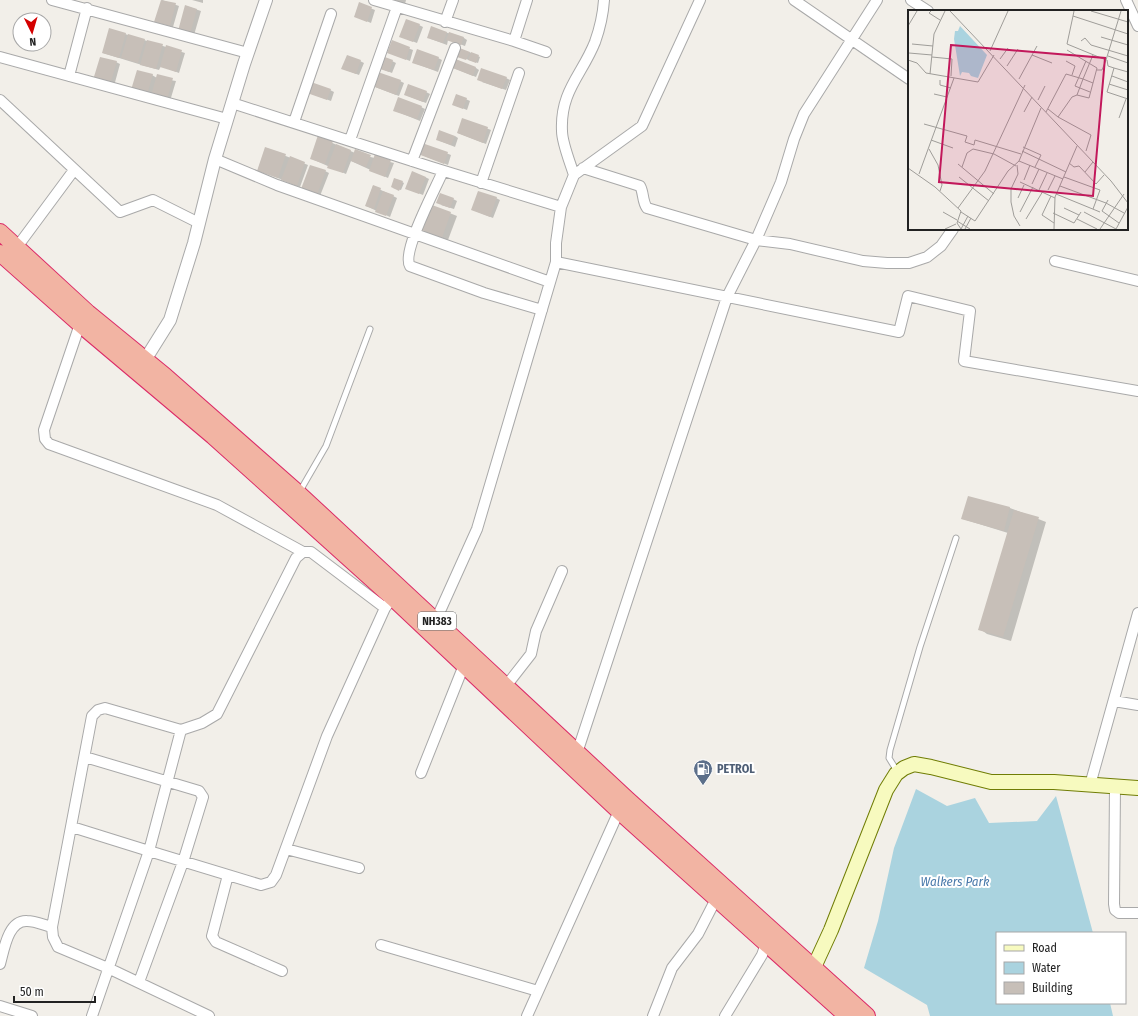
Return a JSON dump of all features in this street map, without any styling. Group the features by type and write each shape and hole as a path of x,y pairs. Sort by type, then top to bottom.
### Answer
{"highway":[{"name":"NH383","path":"0,232 88,313 145,360 160,382 213,436 393,597 464,665 575,759 814,967 844,1010"},
{"name":"NH383","path":"0,253 80,324 160,382 298,493 393,597 436,620 506,686 575,759 619,811 766,944 844,1010 867,1016"}],"main road":[{"path":"814,967 831,930 886,790 898,773 904,768 914,764 991,782 1054,782 1138,788"}],"street":[{"path":"52,0 88,8 248,53"},
{"path":"145,360 170,320 199,223 215,159 232,102 266,0"},
{"path":"374,0 514,41 546,52"},
{"path":"445,22 453,0"},
{"path":"514,41 527,0"},
{"path":"574,175 562,132 566,95 595,42 602,18 604,0"},
{"path":"436,620 477,529 556,262 556,242 561,207 574,175 642,126 700,0"},
{"path":"794,0 908,78"},
{"path":"575,759 727,297 756,240 781,182 794,139 804,114 878,0"},
{"path":"911,0 926,10"},
{"path":"1126,0 1138,26"},
{"path":"350,140 397,7"},
{"path":"69,76 88,8"},
{"path":"294,122 331,14"},
{"path":"412,161 455,48"},
{"path":"0,57 227,119"},
{"path":"481,183 519,73"},
{"path":"0,100 120,212 153,200 199,223"},
{"path":"232,102 443,171 561,207"},
{"path":"215,159 291,190 550,282"},
{"path":"583,168 640,186 643,190 644,204 647,208 756,240 790,244 863,261 909,263 928,257 944,242 952,230"},
{"path":"17,247 74,170"},
{"path":"443,171 415,233 407,258 410,266 484,293 542,310"},
{"path":"1055,261 1138,281"},
{"path":"556,262 899,332 908,296 970,311 964,360 1138,391"},
{"path":"72,828 261,885 271,882 276,875 286,849 327,736 393,597 311,552 303,552 217,506 50,444 45,439 44,430 80,324"},
{"path":"209,1016 139,982 58,947 52,937 52,927 72,828 92,716 98,710 105,708 181,730 202,723 217,714 296,558 303,552"},
{"path":"506,686 531,654 536,631 562,571"},
{"path":"1090,785 1136,629 1138,613"},
{"path":"421,773 464,665"},
{"path":"1114,701 1138,705"},
{"path":"92,1016 149,851 181,730"},
{"path":"85,757 199,791 203,797 183,862 139,982"},
{"path":"1115,786 1115,910 1119,913 1138,913"},
{"path":"527,1016 619,811"},
{"path":"286,849 359,868"},
{"path":"228,875 212,936 213,939 216,942 282,971"},
{"path":"653,1016 672,968 698,934 716,899"},
{"path":"0,964 8,937 14,926 19,922 27,921 52,927"},
{"path":"725,1016 762,955 766,944"},
{"path":"381,945 538,991"},
{"path":"0,1006 32,1016"}],"lane":[{"path":"298,493 326,446 370,329"},
{"path":"898,773 889,758 890,750 920,647 956,538"}],"water":[{"name":"Walkers Park","path":"916,789 947,806 975,798 989,823 1037,821 1056,796 1093,932 996,932 996,1004 1110,1004 1113,1016 930,1016 927,1005 864,968 878,921 894,848"}],"building":[{"path":"161,0 176,3 170,26 154,22"},
{"path":"359,2 372,7 367,22 354,17"},
{"path":"185,5 197,9 190,34 178,31"},
{"path":"406,19 420,24 413,42 399,37"},
{"path":"431,26 447,32 443,43 427,38"},
{"path":"109,28 126,33 119,58 102,53"},
{"path":"449,32 464,37 461,45 446,40"},
{"path":"128,34 145,39 138,63 121,58"},
{"path":"147,40 163,44 156,69 140,65"},
{"path":"392,40 410,47 406,60 387,53"},
{"path":"166,45 182,50 176,72 160,67"},
{"path":"457,47 470,52 466,60 454,56"},
{"path":"417,49 439,57 434,70 412,63"},
{"path":"471,52 479,55 476,63 468,60"},
{"path":"347,55 361,60 356,74 341,69"},
{"path":"382,56 393,60 389,72 377,68"},
{"path":"100,57 117,61 110,85 93,80"},
{"path":"453,58 476,67 473,76 450,67"},
{"path":"481,68 507,77 502,89 477,80"},
{"path":"137,70 153,74 147,95 131,90"},
{"path":"375,71 401,80 396,95 370,85"},
{"path":"157,74 173,78 167,100 151,96"},
{"path":"311,82 331,89 327,100 307,93"},
{"path":"408,84 427,91 423,102 404,95"},
{"path":"456,94 467,98 463,109 452,105"},
{"path":"398,97 422,106 417,119 393,111"},
{"path":"462,118 488,127 483,143 457,133"},
{"path":"439,130 455,136 451,145 436,140"},
{"path":"318,135 333,141 325,164 310,159"},
{"path":"422,143 448,152 444,164 418,154"},
{"path":"336,144 351,150 343,173 327,168"},
{"path":"265,147 286,154 278,178 257,171"},
{"path":"355,149 371,155 366,167 351,161"},
{"path":"375,154 391,160 385,177 369,171"},
{"path":"290,156 305,162 297,186 281,180"},
{"path":"310,165 326,170 317,195 301,189"},
{"path":"412,171 426,177 419,194 405,189"},
{"path":"394,178 403,181 399,191 391,187"},
{"path":"373,185 381,188 374,209 365,206"},
{"path":"383,191 394,195 386,216 375,212"},
{"path":"478,191 497,197 490,217 471,210"},
{"path":"440,193 454,198 450,208 436,203"},
{"path":"432,205 451,212 442,238 422,231"},
{"path":"968,496 1010,507 1004,531 961,519"},
{"path":"1014,510 1039,517 1003,637 978,630"}],"place":[{"name":"PETROL","path":"703,786"}]}
